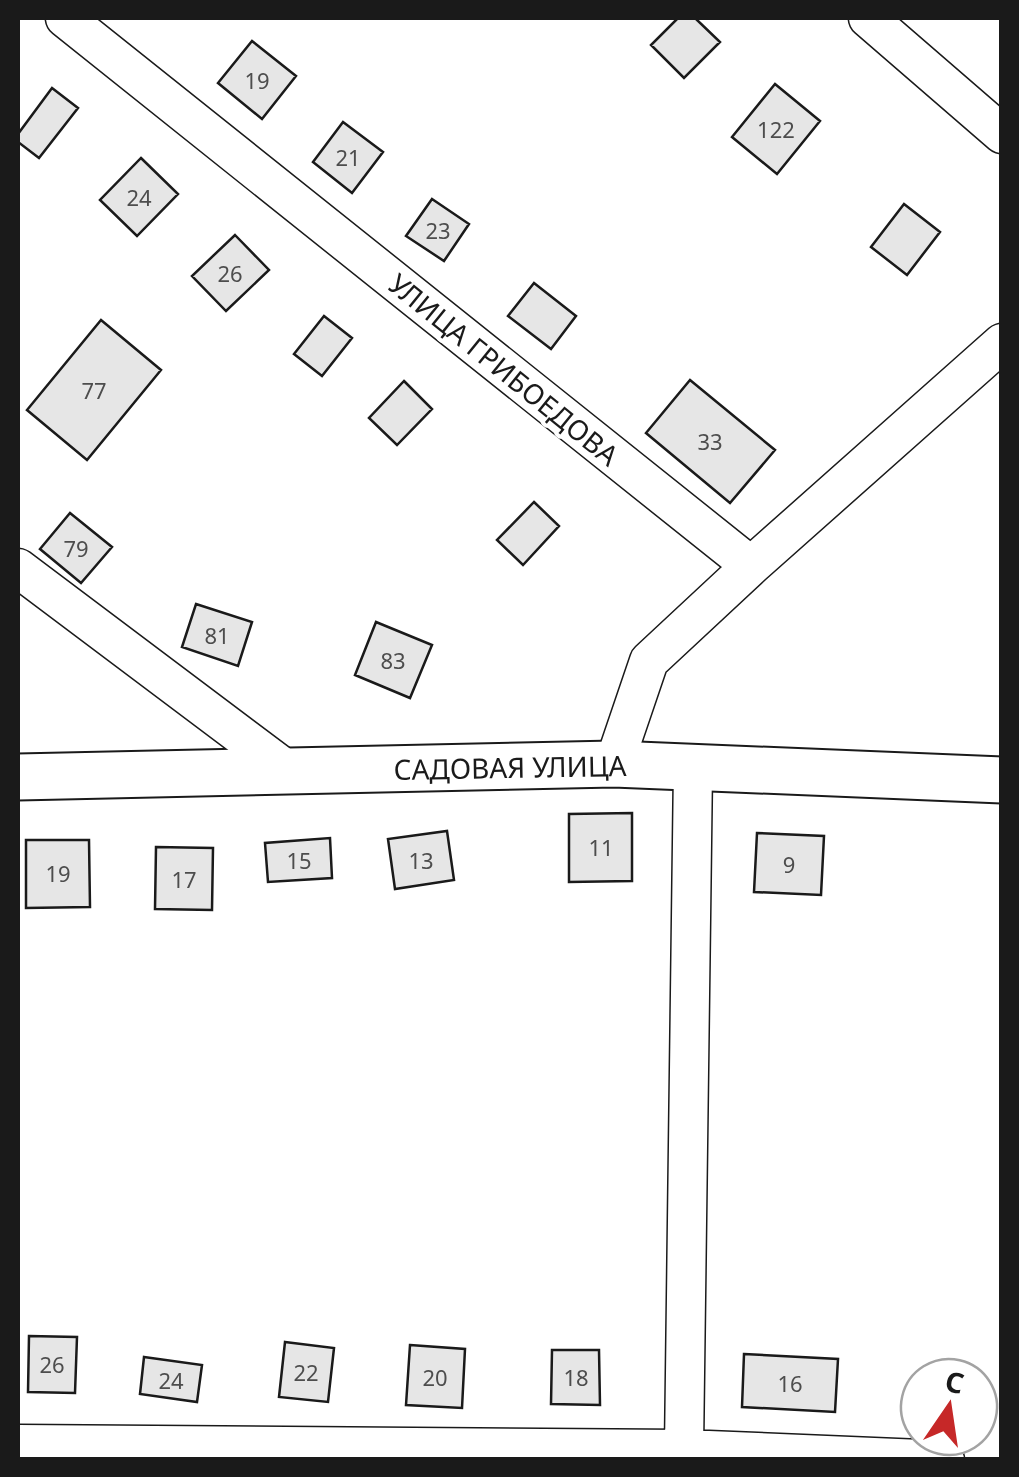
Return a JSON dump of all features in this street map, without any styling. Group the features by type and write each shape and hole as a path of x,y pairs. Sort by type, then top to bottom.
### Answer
{"street":[{"name":"УЛИЦА ГРИБОЕДОВА","path":"65,18 750,566"},
{"path":"868,18 1002,134"},
{"path":"614,764 649,662 750,566 1002,342"},
{"path":"18,568 288,772"},
{"name":"САДОВАЯ УЛИЦА","path":"18,777 614,764 1002,780"},
{"path":"684,1448 693,767"},
{"path":"18,1444 684,1448 945,1460"}],"building":[{"path":"678,18 695,18 720,42 684,78 651,45"},
{"path":"252,41 296,76 262,119 218,83"},
{"path":"775,84 820,121 777,174 732,137"},
{"path":"52,88 78,108 39,158 18,142 18,134"},
{"path":"343,122 383,152 352,193 313,162"},
{"path":"141,158 178,194 137,236 100,200"},
{"path":"432,199 469,224 444,261 406,236"},
{"path":"904,204 940,232 907,275 871,247"},
{"path":"235,235 269,270 226,311 192,276"},
{"path":"534,283 576,316 551,349 508,316"},
{"path":"324,316 352,338 322,376 294,354"},
{"path":"101,320 161,370 87,460 27,410"},
{"path":"690,380 775,450 730,503 646,433"},
{"path":"404,381 432,409 397,445 369,418"},
{"path":"534,502 559,526 523,565 497,540"},
{"path":"70,513 112,547 81,583 40,549"},
{"path":"196,604 252,622 238,666 182,647"},
{"path":"376,622 432,645 410,698 355,675"},
{"path":"632,813 632,881 569,882 569,814"},
{"path":"447,831 454,880 395,889 388,839"},
{"path":"757,833 824,836 821,895 754,892"},
{"path":"330,838 332,878 268,882 265,843"},
{"path":"26,840 89,840 90,907 26,908"},
{"path":"156,847 213,848 212,910 155,909"},
{"path":"29,1336 77,1337 75,1393 28,1392"},
{"path":"285,1342 334,1348 328,1402 279,1397"},
{"path":"410,1345 465,1349 462,1408 406,1405"},
{"path":"552,1350 599,1350 600,1405 551,1404"},
{"path":"744,1354 838,1359 835,1412 742,1407"},
{"path":"144,1357 202,1365 197,1402 140,1394"}]}
